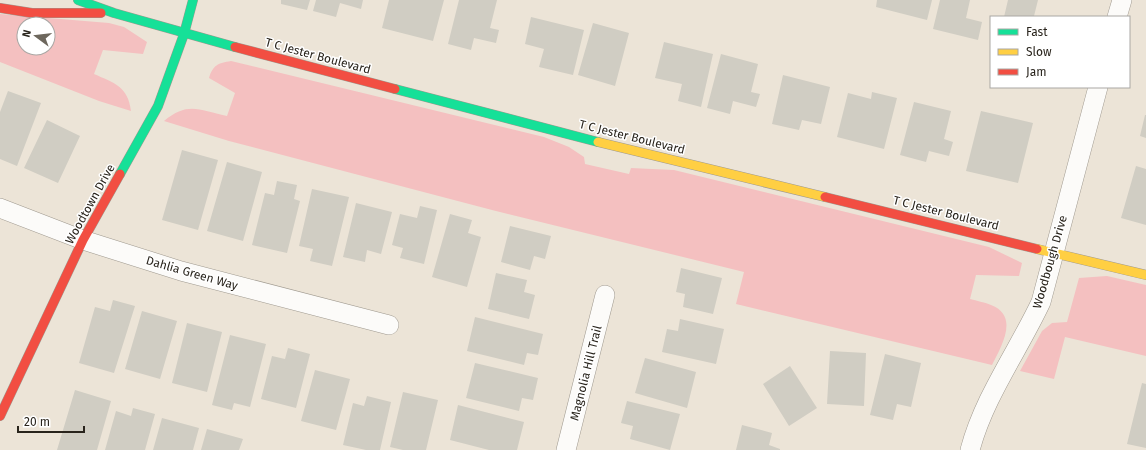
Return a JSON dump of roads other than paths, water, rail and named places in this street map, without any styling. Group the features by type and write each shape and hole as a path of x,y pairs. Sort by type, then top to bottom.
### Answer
{"street":[{"name":"T C Jester Boulevard","path":"78,0 114,13 184,34 615,146 1146,275"},
{"name":"Woodtown Drive","path":"0,416 83,240 158,106 184,34 194,0"},
{"path":"1117,16 1122,0"},
{"name":"T C Jester Boulevard","path":"0,8 32,13 114,13"},
{"name":"Woodbough Drive","path":"970,450 984,410 1041,302 1098,88"},
{"name":"Dahlia Green Way","path":"0,208 83,240 181,271 389,325"},
{"name":"Magnolia Hill Trail","path":"566,450 605,295"}]}
